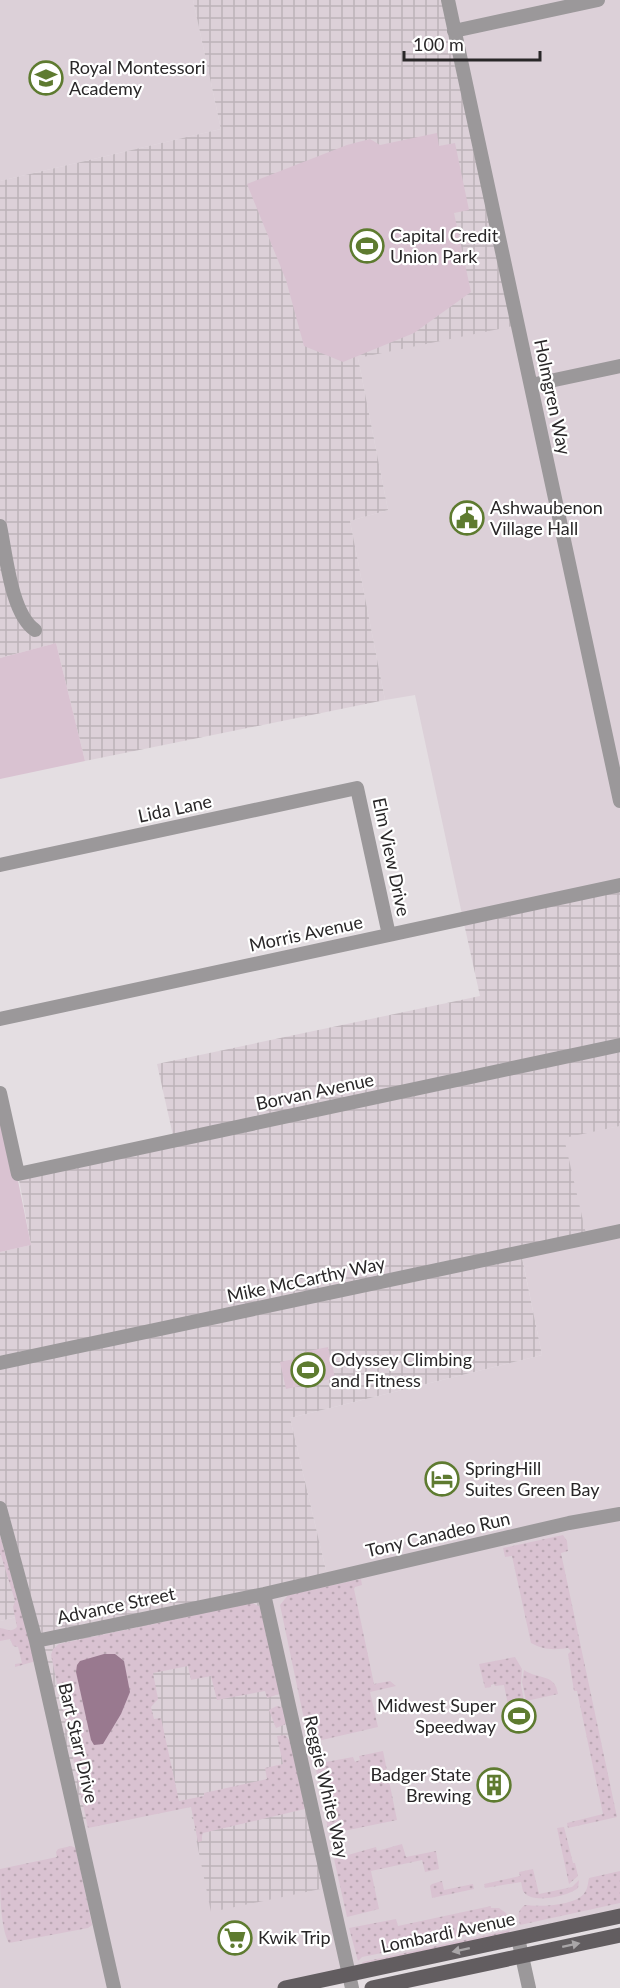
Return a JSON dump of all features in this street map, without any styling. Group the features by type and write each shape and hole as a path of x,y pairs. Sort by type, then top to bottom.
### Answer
{"main road":[{"name":"Lombardi Avenue","path":"285,1988 351,1981 518,1938 620,1916"},
{"name":"Lombardi Avenue","path":"372,1988 620,1935"}],"street":[{"name":"Holmgren Way","path":"448,0 620,801"},
{"path":"454,31 598,0"},
{"path":"531,385 620,366"},
{"path":"0,526 17,605 28,625 35,630"},
{"name":"Lida Lane","path":"0,865 357,788"},
{"name":"Elm View Drive","path":"357,788 389,935"},
{"name":"Morris Avenue","path":"0,1019 620,885"},
{"name":"Borvan Avenue","path":"0,1093 18,1174 620,1045"},
{"name":"Mike McCarthy Way","path":"0,1363 620,1231"},
{"name":"Bart Starr Drive","path":"0,1508 36,1641 114,1988"},
{"name":"Tony Canadeo Run","path":"203,1606 569,1523 620,1514"},
{"name":"Reggie White Way","path":"264,1594 351,1981"},
{"name":"Advance Street","path":"36,1641 203,1606"},
{"path":"518,1938 529,1988"}],"shaded area":[{"path":"0,0 193,0 221,129 0,181"},
{"path":"193,0 448,0 518,325 358,358 388,510 350,521 385,700 85,761 56,643 0,658 0,181 221,129"},
{"path":"448,0 620,0 620,885 463,919 415,695 385,700 350,521 388,510 358,358"},
{"name":"Capital Credit Union Park","path":"437,133 439,146 455,143 469,210 454,213 471,292 414,333 343,362 304,346 286,280 247,184 347,145 370,139 380,145"},
{"path":"56,643 85,761 0,779 0,658"},
{"path":"620,885 620,1126 564,1138 587,1238 521,1253 542,1355 290,1418 328,1579 264,1594 330,1887 211,1912 189,1804 77,1827 29,1614 0,1621 0,1252 31,1245 18,1174 174,1140 157,1064 480,996 463,919"},
{"path":"0,1092 31,1245 0,1252"},
{"path":"620,1126 620,1916 285,1988 0,1988 0,1621 29,1614 264,1594 328,1579 290,1418 542,1355 521,1252 564,1137"},
{"name":"Odyssey Climbing and Fitness","path":"328,1347 335,1378 286,1389 280,1362 304,1357 304,1352"},
{"path":"563,1535 567,1541 568,1551 561,1553 617,1817 568,1828 567,1823 603,1814 577,1691 574,1691 568,1654 571,1651 568,1648 544,1648 531,1643 512,1556 505,1557 503,1548"},
{"path":"0,1536 36,1661 15,1667 15,1664 22,1663 18,1647 13,1646 10,1639 0,1641 0,1628 11,1630 17,1627 13,1607 15,1601 0,1552"},
{"path":"361,1579 362,1585 354,1589 374,1684 390,1681 396,1686 370,1692 378,1727 309,1743 280,1605 288,1595"},
{"path":"252,1603 261,1607 279,1694 267,1698 265,1691 217,1700 211,1676 191,1680 188,1666 153,1673 158,1699 151,1707 154,1719 161,1718 179,1801 267,1779 265,1768 283,1764 277,1736 285,1735 291,1742 305,1809 203,1833 202,1841 198,1842 191,1807 88,1828 51,1655 53,1649 59,1644"},
{"path":"104,1654 115,1654 124,1661 130,1692 121,1714 103,1744 94,1745 76,1672 80,1661"},
{"path":"515,1657 522,1669 521,1685 524,1701 508,1705 504,1685 495,1686 494,1684 485,1688 479,1664"},
{"path":"524,1670 550,1680 554,1683 558,1694 526,1701 522,1682"},
{"path":"277,1706 284,1708 286,1724 276,1728 269,1710"},
{"path":"383,1751 397,1820 329,1834 315,1764 353,1757 355,1762 360,1760 359,1756"},
{"path":"564,1827 578,1876 569,1884 557,1828"},
{"path":"402,1844 406,1857 436,1851 439,1869 425,1872 422,1860 371,1871 379,1909 347,1917 334,1859 376,1847 377,1851"},
{"path":"71,1846 76,1848 92,1925 88,1928 9,1943 2,1918 0,1869 57,1857 58,1849"},
{"path":"533,1869 539,1894 572,1887 579,1880 578,1888 559,1896 534,1898 523,1891 521,1882 485,1888 484,1884 520,1876 519,1872"},
{"path":"620,1871 620,1903 520,1925 519,1913 525,1905 566,1903 581,1897 589,1878"},
{"path":"442,1881 444,1890 473,1884 474,1889 432,1898 430,1886"},
{"path":"491,1906 491,1908 499,1908 506,1913 510,1927 362,1957 358,1961 349,1928 396,1919 398,1926"},
{"path":"510,1930 508,1934 361,1964 363,1962"}],"place":[{"name":"Royal Montessori Academy","path":"46,78"},
{"name":"Capital Credit Union Park","path":"367,246"},
{"name":"Ashwaubenon Village Hall","path":"467,518"},
{"name":"Odyssey Climbing and Fitness","path":"308,1370"},
{"name":"SpringHill Suites Green Bay","path":"442,1479"},
{"name":"Midwest Super Speedway","path":"519,1716"},
{"name":"Badger State Brewing","path":"494,1785"},
{"name":"Kwik Trip","path":"235,1938"}]}
